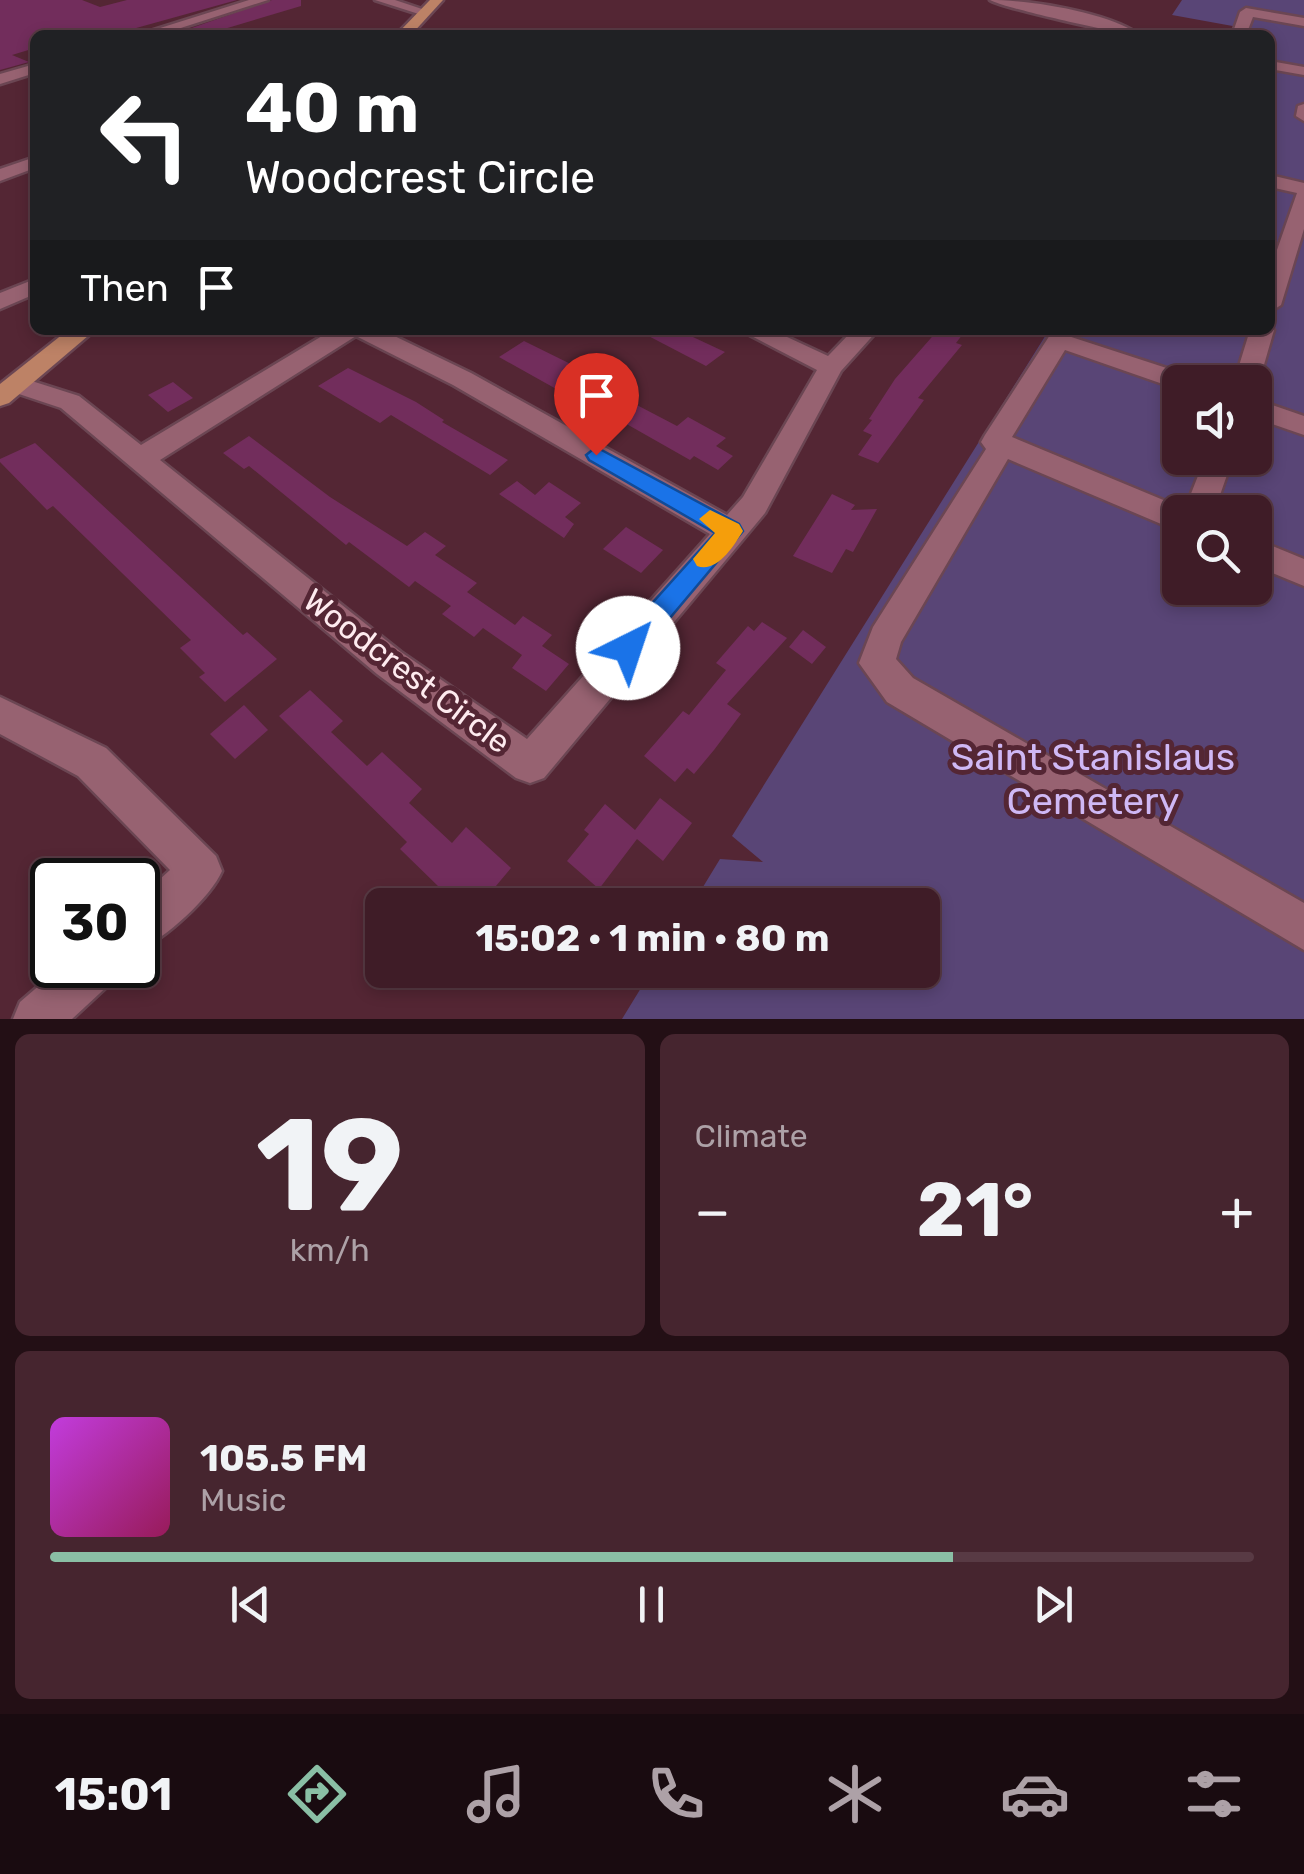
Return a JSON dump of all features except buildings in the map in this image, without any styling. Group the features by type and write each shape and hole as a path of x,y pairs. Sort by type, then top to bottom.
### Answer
{"main road":[{"path":"408,30 437,0"},
{"path":"8,390 77,335"}],"street":[{"path":"162,30 262,0"},
{"path":"381,0 425,12"},
{"path":"996,0 1096,21 1120,30"},
{"path":"1242,30 1246,12 1304,22"},
{"path":"1275,66 1304,71"},
{"path":"0,79 30,70"},
{"path":"1304,108 1304,116"},
{"path":"0,174 30,164"},
{"path":"1275,183 1304,193 1275,289"},
{"path":"0,302 30,288"},
{"path":"140,460 340,335"},
{"path":"374,335 462,378 731,531 754,505 831,366 861,335"},
{"path":"763,335 831,366"},
{"path":"1162,374 1062,335 995,442 1162,512"},
{"path":"1251,365 1260,335"},
{"name":"Woodcrest Circle","path":"8,390 70,402 389,663 530,764 731,531"},
{"path":"1272,414 1304,426"},
{"path":"1004,444 885,638 877,664 900,690 1304,928"},
{"path":"1272,559 1304,573"},
{"path":"0,715 92,762 201,871 160,908"},
{"path":"37,1019 71,988"}],"green space":[{"name":"Saint Stanislaus Cemetery","path":"1182,0 1304,0 1304,1019 622,1019 641,988 940,988 940,888 702,888 720,859 763,862 732,836 1046,335 1275,335 1275,30 1236,30 1238,27 1172,15"}],"slow traffic":[{"path":"706,559 731,531 710,519"}],"route":[{"path":"596,455 731,531 628,648"}]}
